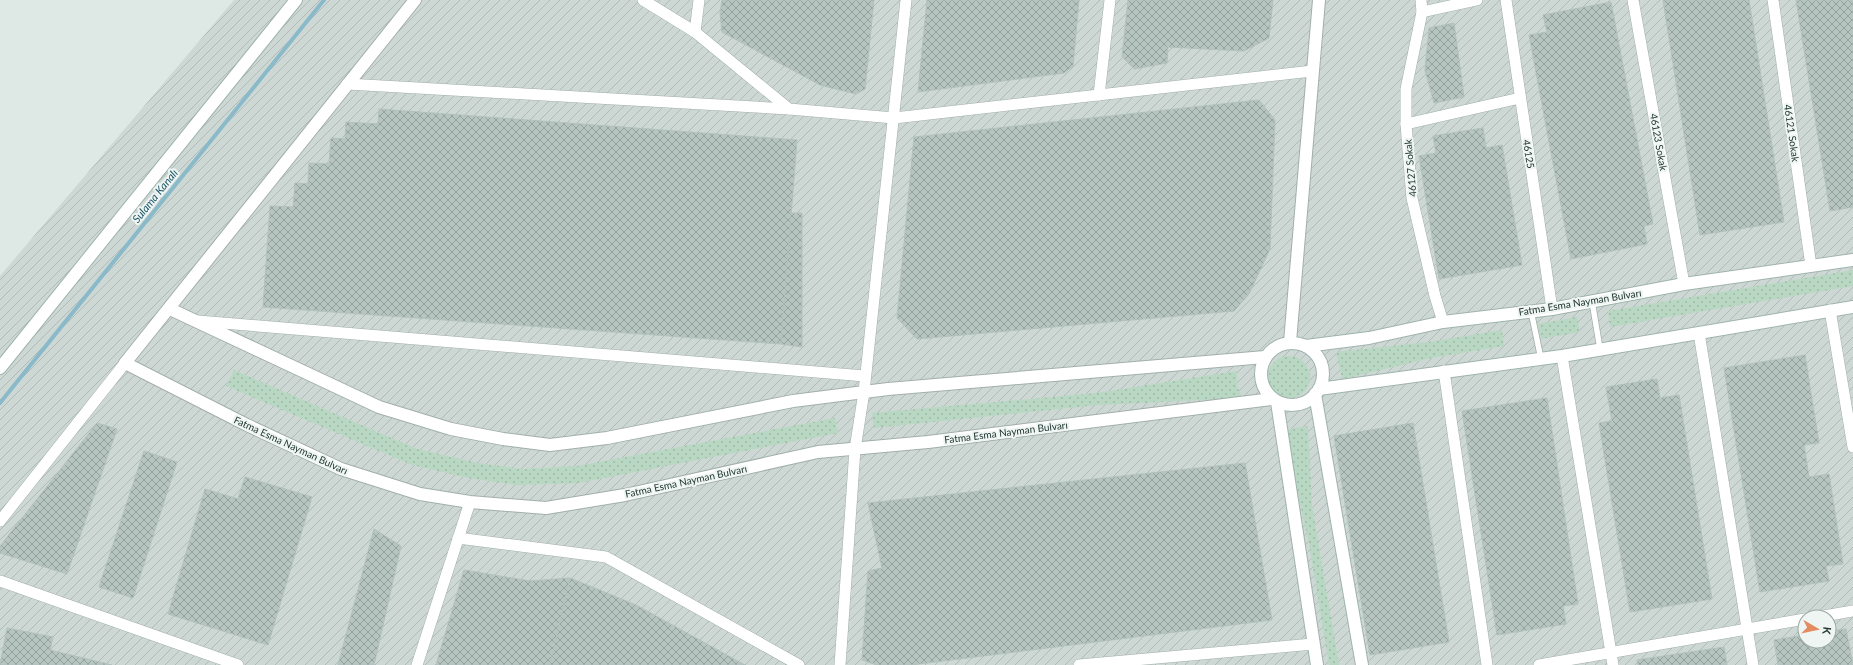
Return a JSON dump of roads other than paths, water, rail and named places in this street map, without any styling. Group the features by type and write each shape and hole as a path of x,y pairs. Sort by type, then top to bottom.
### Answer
{"street":[{"path":"0,368 296,0"},
{"path":"0,522 415,0"},
{"path":"643,0 695,32 789,109"},
{"path":"695,32 699,0"},
{"path":"840,665 855,449 864,392 906,0"},
{"path":"1099,95 1110,0"},
{"path":"1290,342 1319,0"},
{"name":"46127 Sokak","path":"1421,0 1422,12 1406,89 1406,124 1412,198 1435,296 1443,322"},
{"path":"1422,12 1477,0"},
{"name":"46125","path":"1506,0 1552,309"},
{"name":"46123 Sokak","path":"1633,0 1684,284"},
{"name":"46121 Sokak","path":"1773,0 1811,266"},
{"path":"347,84 789,109 894,118 1312,71"},
{"path":"1406,124 1520,98"},
{"name":"Fatma Esma Nayman Bulvarı","path":"1306,346 1368,338 1443,322 1552,309 1684,284 1853,260"},
{"path":"1317,392 1444,371 1600,350 1853,306"},
{"path":"170,309 379,407 451,429 503,439 550,444 607,438 793,401 864,392 1265,357"},
{"path":"1830,310 1853,447"},
{"path":"196,321 865,376"},
{"path":"1699,333 1753,665"},
{"path":"1290,342 1306,346 1314,352 1320,360 1323,370 1322,380 1317,392 1307,401 1297,405 1287,405 1275,400 1262,384 1260,374 1265,357 1276,347 1290,342"},
{"path":"1562,356 1613,665"},
{"name":"Fatma Esma Nayman Bulvarı","path":"125,363 247,425 341,469 420,494 470,502 546,508 625,495 818,452 928,442 1275,400"},
{"path":"1444,371 1487,665"},
{"path":"1317,392 1362,665"},
{"path":"1275,400 1317,665"},
{"path":"417,665 470,502"},
{"path":"458,538 606,557 800,665"},
{"path":"0,581 238,665"},
{"path":"1837,614 1853,611"},
{"path":"1539,665 1797,620"},
{"path":"1079,665 1313,644"}],"lane":[{"path":"1592,301 1600,350"},
{"path":"1531,311 1541,359"}],"waterway":[{"name":"Sulama Kanalı","path":"0,403 324,0"}]}
